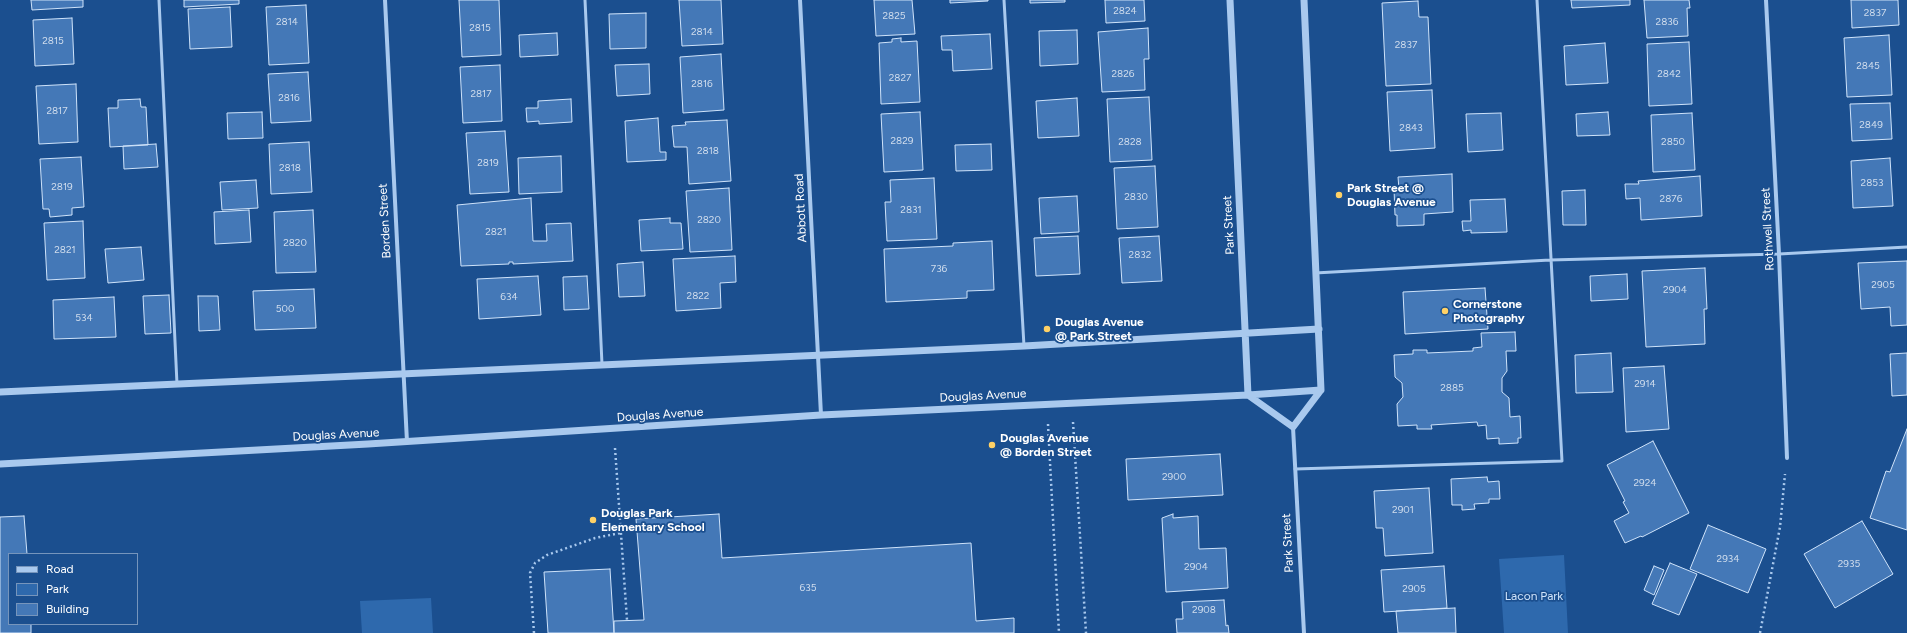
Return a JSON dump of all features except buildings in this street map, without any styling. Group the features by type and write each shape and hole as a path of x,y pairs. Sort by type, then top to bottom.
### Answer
{"street":[{"name":"Borden Street","path":"385,0 407,442"},
{"name":"Abbott Road","path":"800,0 821,415"},
{"name":"Park Street","path":"1230,0 1248,395"},
{"path":"1248,395 1293,427 1321,390 1304,0"},
{"name":"Rothwell Street","path":"1766,0 1779,254 1787,458"},
{"path":"0,392 1024,346 1245,332 1318,329"},
{"name":"Douglas Avenue","path":"0,464 407,442 821,415 1072,404 1321,390"},
{"name":"Park Street","path":"1293,427 1304,633"}],"lane":[{"path":"160,0 177,384"},
{"path":"585,0 602,364"},
{"path":"1004,0 1024,346"},
{"path":"1295,469 1562,461 1537,0"},
{"path":"1315,273 1550,260 1779,254 1907,247"}],"path":[{"path":"1047,404 1059,633"},
{"path":"1072,404 1086,633"},
{"path":"614,429 626,620"},
{"path":"1760,633 1780,527 1787,458"},
{"path":"534,633 530,573 535,563 547,555 594,538 620,533"}],"green space":[{"name":"Lacon Park","path":"1564,555 1568,633 1504,633 1499,559"},
{"path":"431,598 433,633 362,633 360,601"}],"place":[{"name":"Park Street @ Douglas Avenue","path":"1339,195"},
{"name":"Cornerstone Photography","path":"1445,311"},
{"name":"Douglas Avenue @ Park Street","path":"1047,329"},
{"name":"Douglas Avenue @ Borden Street","path":"992,445"},
{"name":"Douglas Park Elementary School","path":"593,520"}]}
